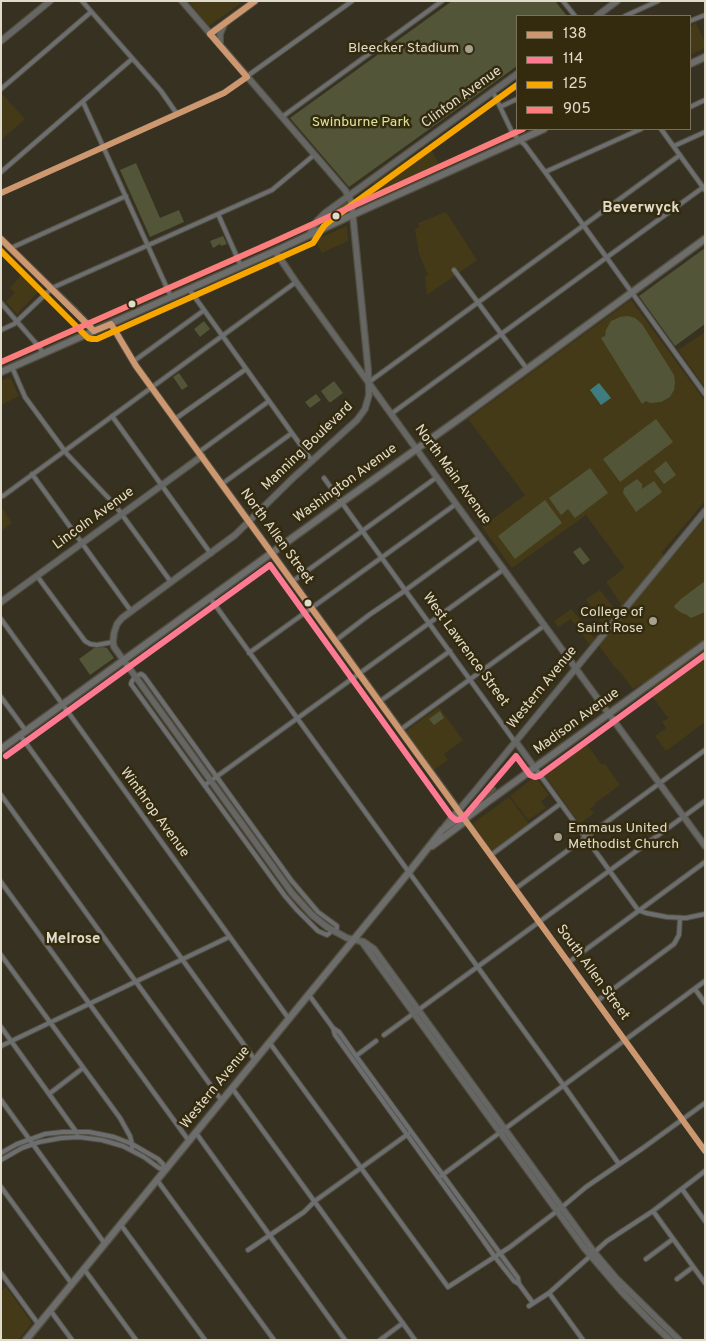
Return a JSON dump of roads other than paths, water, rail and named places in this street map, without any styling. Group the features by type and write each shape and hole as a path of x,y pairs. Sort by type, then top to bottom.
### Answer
{"main road":[{"path":"691,64 705,57"},
{"path":"1,372 542,130"},
{"name":"Washington Avenue","path":"1,749 705,239"},
{"name":"Madison Avenue","path":"442,838 463,823 465,819 705,644"},
{"name":"Madison Avenue","path":"442,830 454,821 465,819"},
{"name":"Western Avenue","path":"26,1340 269,1042 357,940 442,830"},
{"name":"Western Avenue","path":"425,852 442,838"}],"street":[{"path":"1,41 50,1"},
{"path":"82,1 161,91 178,114"},
{"path":"182,1 349,196"},
{"path":"210,34 255,1"},
{"path":"1,194 224,93 352,1"},
{"path":"282,117 442,1"},
{"path":"563,1 574,15"},
{"path":"598,15 617,1"},
{"path":"626,15 658,1"},
{"path":"1,89 91,12"},
{"path":"691,21 705,15"},
{"path":"221,47 220,34 226,22"},
{"path":"1,172 132,59"},
{"name":"Clinton Avenue","path":"309,235 320,218 516,75"},
{"path":"493,92 513,134 525,145 545,172 705,394"},
{"path":"500,107 516,99"},
{"path":"691,107 705,100"},
{"path":"83,102 171,297"},
{"path":"545,172 639,130"},
{"path":"392,414 704,187 662,130"},
{"path":"674,146 705,132"},
{"path":"1,330 17,321 52,288 272,190 314,155"},
{"path":"369,382 680,155"},
{"path":"11,248 126,196"},
{"name":"Manning Boulevard","path":"113,642 118,622 229,540 250,522 287,483 361,415 369,397 369,382 353,215 349,196"},
{"path":"218,214 241,266"},
{"path":"1,239 94,331"},
{"name":"North Main Avenue","path":"275,251 705,846"},
{"path":"454,270 526,369"},
{"path":"3,496 296,282"},
{"path":"189,289 312,460"},
{"path":"1,303 43,354"},
{"path":"134,361 203,311"},
{"name":"North Allen Street","path":"111,324 152,387 458,811"},
{"path":"12,368 25,397 64,451 123,514 171,582"},
{"path":"175,419 246,368"},
{"name":"Lincoln Avenue","path":"1,602 162,486 269,401"},
{"path":"112,416 211,554"},
{"path":"222,484 292,433"},
{"path":"32,474 131,611"},
{"path":"293,581 437,477"},
{"name":"West Lawrence Street","path":"324,478 638,910"},
{"path":"249,652 456,504"},
{"name":"Western Avenue","path":"442,830 705,511"},
{"path":"335,640 480,536"},
{"path":"205,785 504,569"},
{"path":"38,576 86,642 97,645 113,642 123,661 174,730 214,779"},
{"path":"210,598 619,1164"},
{"name":"Winthrop Avenue","path":"1,619 289,1019"},
{"path":"400,730 545,626"},
{"path":"380,702 450,651"},
{"path":"141,674 144,676 180,726 214,779 255,836 318,912 337,926 338,928 334,932 327,935 315,928 279,888 131,684 135,677 141,674"},
{"path":"1,697 23,733 255,1060"},
{"path":"168,735 180,726"},
{"path":"515,889 705,750"},
{"path":"1,795 222,1101"},
{"path":"384,1035 705,801"},
{"path":"491,855 560,804"},
{"name":"Western Avenue","path":"442,838 454,821 458,811"},
{"name":"South Allen Street","path":"458,811 704,1150"},
{"path":"246,842 255,836"},
{"path":"255,836 285,884 312,915 334,932 368,944 374,949 389,975 592,1254 650,1317 679,1340"},
{"path":"569,962 705,862"},
{"path":"279,888 291,880"},
{"path":"1,882 189,1141"},
{"path":"638,910 661,916 680,918 705,914"},
{"path":"597,1001 673,946 679,935 680,918"},
{"path":"1,1046 229,937"},
{"path":"1,955 127,1129 132,1150"},
{"path":"440,1176 705,982"},
{"path":"695,989 705,1003"},
{"path":"308,995 333,1028 339,1032 354,1058 497,1255 518,1278 518,1284 531,1305 549,1293 614,1236 653,1211 705,1171"},
{"path":"1,1027 79,1137"},
{"path":"354,1058 376,1041"},
{"path":"269,1042 448,1287 497,1255 559,1210 586,1187 705,1103"},
{"path":"49,1094 83,1068"},
{"path":"232,1088 415,1340"},
{"path":"1,1100 105,1244"},
{"path":"1,1152 29,1139 54,1133 76,1131 105,1134 132,1144 158,1160 166,1170"},
{"path":"196,1133 345,1340"},
{"path":"248,1250 304,1212 409,1133"},
{"path":"1,1160 33,1144 54,1139 79,1137 102,1140 132,1150 159,1168 166,1170"},
{"path":"157,1180 274,1340"},
{"path":"1,1187 72,1284"},
{"path":"682,1189 705,1221"},
{"path":"653,1211 705,1283"},
{"path":"121,1225 205,1340"},
{"path":"646,1259 673,1239"},
{"path":"676,1278 693,1267"},
{"path":"84,1269 136,1340"},
{"path":"1,1273 39,1325"},
{"path":"549,1293 580,1339"},
{"path":"50,1310 72,1340"},
{"path":"380,1340 403,1323"},
{"path":"667,1332 670,1340"}],"water":[{"path":"599,383 611,398 601,405 590,390"}],"place":[{"name":"Bleecker Stadium","path":"469,49"},
{"name":"College of Saint Rose","path":"653,621"},
{"name":"Emmaus United Methodist Church","path":"558,837"}],"district":[{"name":"Beverwyck","path":"641,209"},
{"name":"Melrose","path":"73,940"}],"park label":[{"name":"Swinburne Park","path":"361,123"}]}
